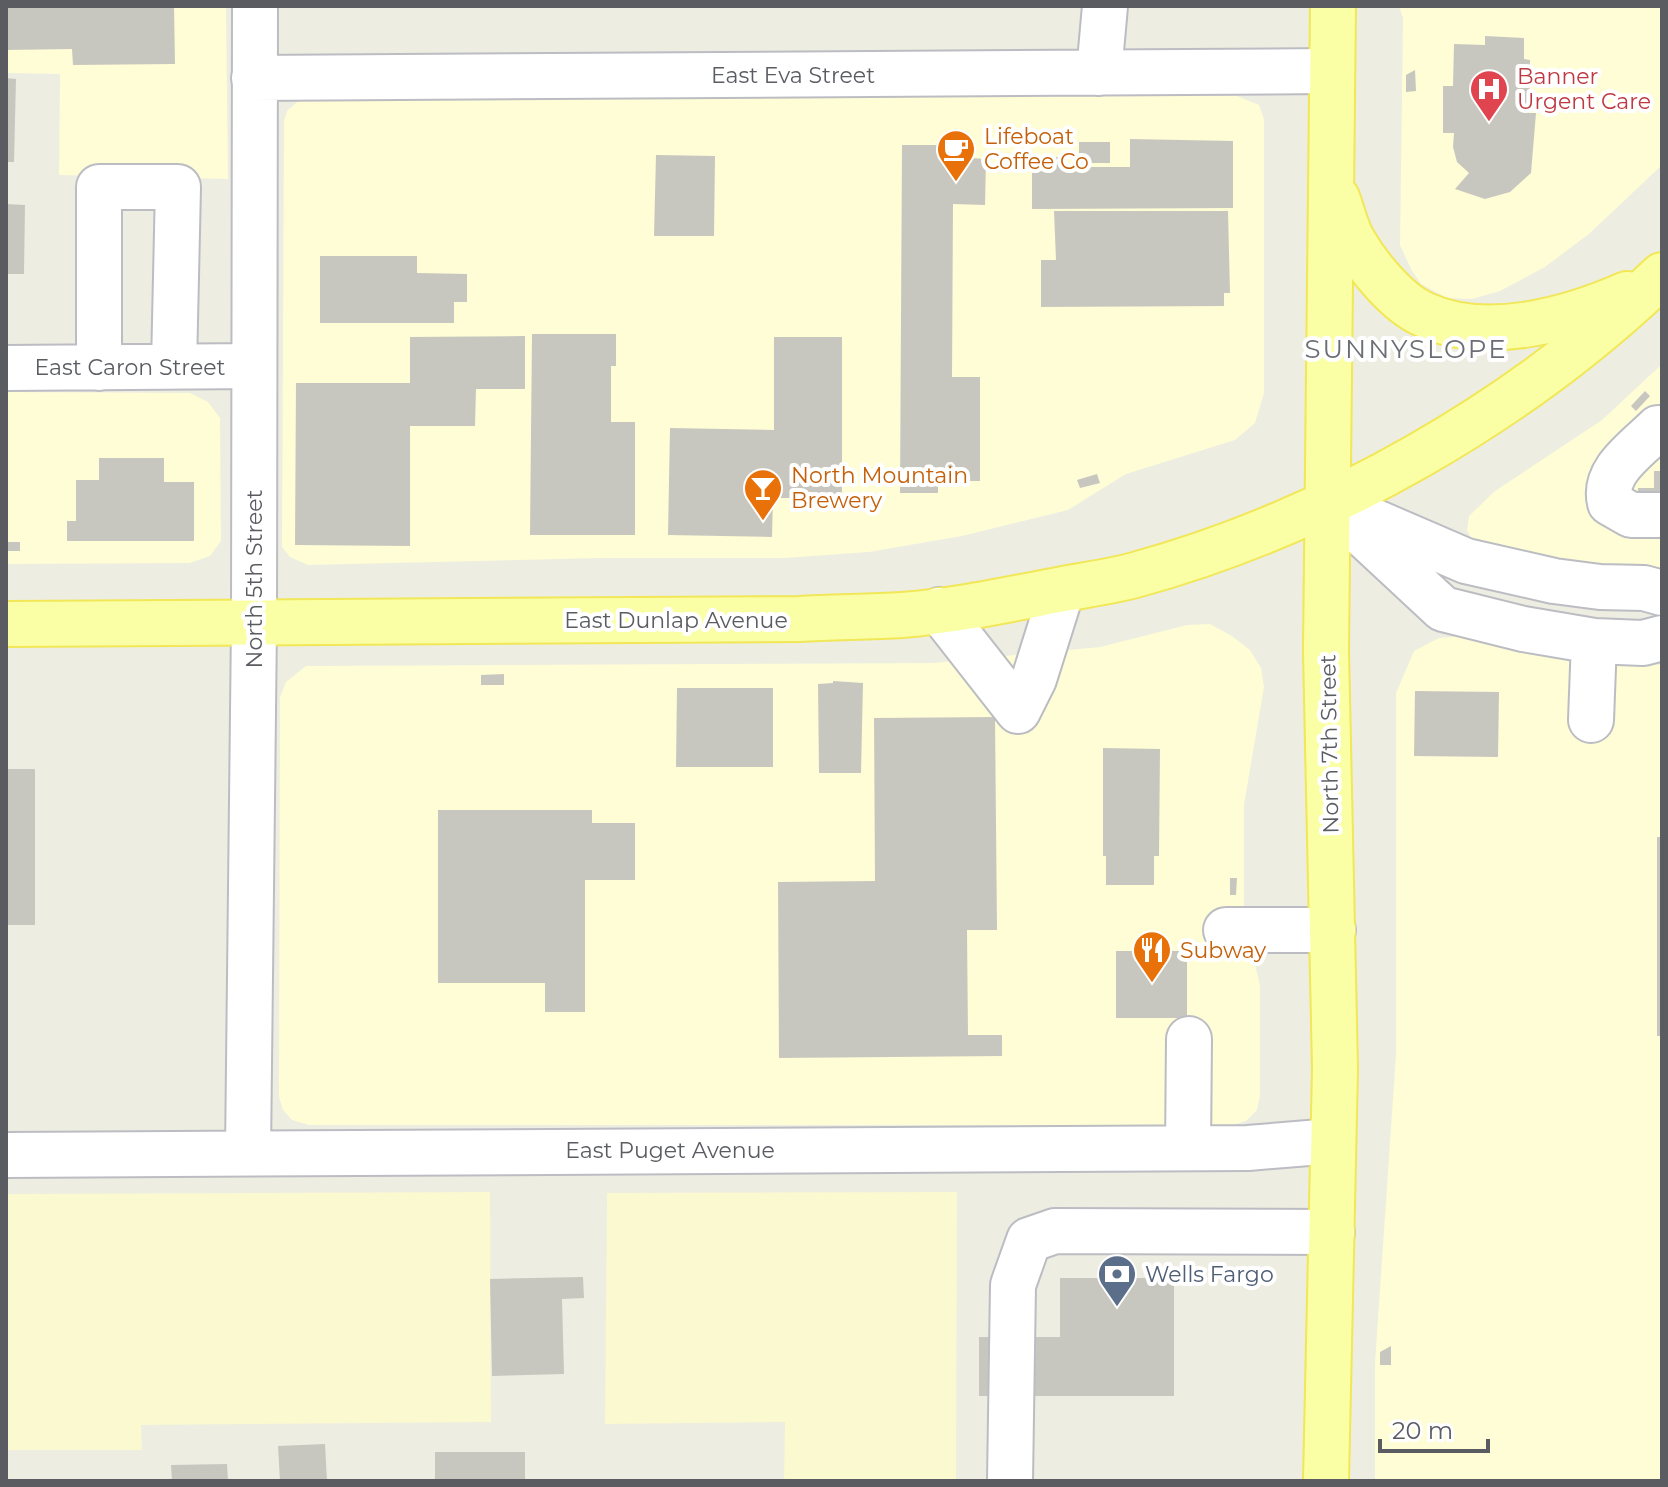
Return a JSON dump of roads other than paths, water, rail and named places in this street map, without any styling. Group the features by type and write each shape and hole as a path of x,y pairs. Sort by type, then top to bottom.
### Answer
{"main road":[{"name":"North 7th Street","path":"1326,1481 1333,1141 1333,930 1326,651 1333,6"},
{"path":"1329,176 1353,243 1383,283 1422,314 1468,327 1539,322 1596,308 1659,279"},
{"name":"East Dunlap Avenue","path":"6,624 799,619 904,615 1062,590 1134,575 1237,543 1328,502 1447,440 1524,390 1659,279"}],"street":[{"name":"North 5th Street","path":"248,1153 254,624 255,6"},
{"path":"1099,73 1105,6"},
{"name":"East Eva Street","path":"254,78 1331,71"},
{"path":"99,368 99,187 178,187 174,366"},
{"name":"East Caron Street","path":"6,368 254,366"},
{"path":"1662,428 1658,428 1615,471 1607,492 1610,503 1631,515 1662,515"},
{"path":"1328,502 1466,561 1554,581 1600,587 1644,588 1662,593"},
{"path":"1328,502 1443,609 1523,629 1594,641 1643,643 1662,638"},
{"path":"939,610 1018,711 1034,679 1062,590"},
{"path":"1591,720 1594,641"},
{"path":"1226,930 1333,930"},
{"path":"1188,1148 1189,1039"},
{"name":"East Puget Avenue","path":"6,1155 1248,1148 1333,1141"},
{"path":"1010,1481 1013,1285 1029,1240 1055,1231 1332,1232"}],"place":[{"name":"Banner Urgent Care","path":"1489,123"},
{"name":"Lifeboat Coffee Co","path":"956,183"},
{"name":"North Mountain Brewery","path":"763,522"},
{"name":"Subway","path":"1152,984"},
{"name":"Wells Fargo","path":"1117,1308"}],"district":[{"name":"SUNNYSLOPE","path":"1406,349"}]}
